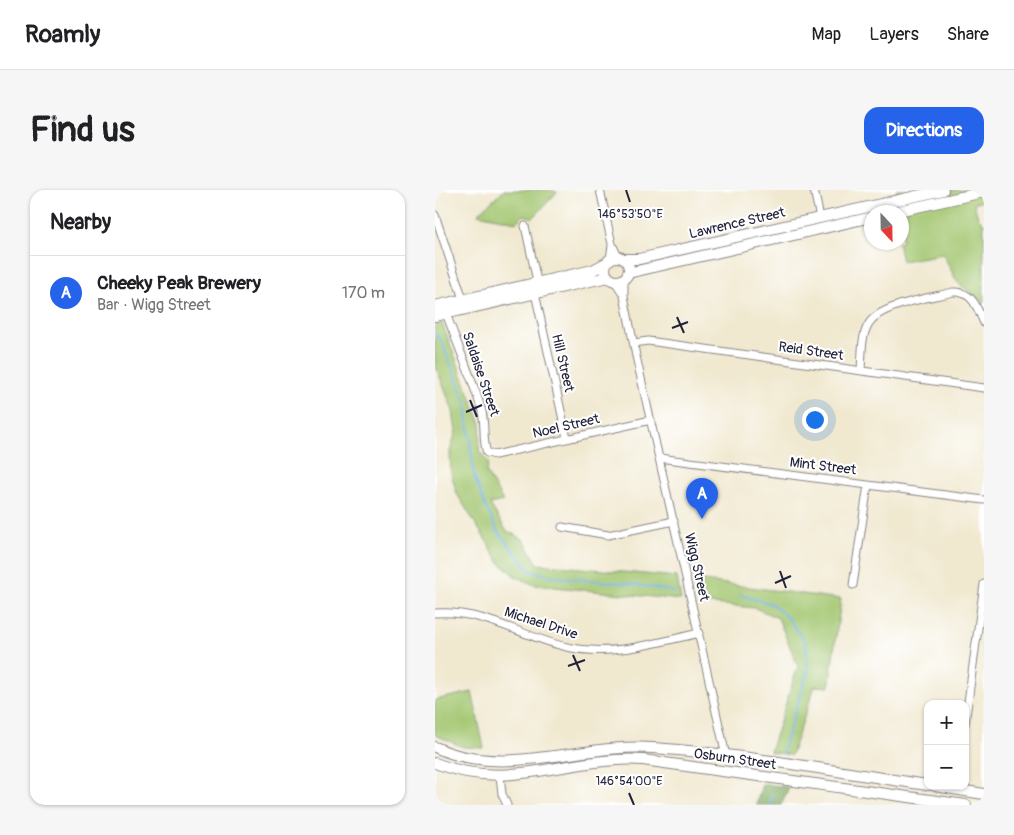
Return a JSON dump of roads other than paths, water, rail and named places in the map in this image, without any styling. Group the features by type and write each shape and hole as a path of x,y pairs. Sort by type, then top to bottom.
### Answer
{"street":[{"path":"600,190 615,260"},
{"path":"814,190 821,223"},
{"name":"Lawrence Street","path":"435,316 441,308 463,299 593,270 615,260 633,260 723,245 946,193 984,192"},
{"name":"Lawrence Street","path":"909,207 946,193"},
{"path":"435,215 466,309"},
{"name":"Lawrence Street","path":"821,223 864,219"},
{"path":"525,226 537,282"},
{"name":"Lawrence Street","path":"441,308 466,309 535,293 619,277 723,245"},
{"path":"615,260 629,266 619,277 605,270 615,260"},
{"name":"Wigg Street","path":"619,277 727,756"},
{"path":"861,370 867,325 875,315 889,309 953,292 962,293 973,299 984,323"},
{"name":"Hill Street","path":"535,293 567,438"},
{"name":"Saldaise Street","path":"441,308 481,408 486,428 484,446 487,453"},
{"name":"Reid Street","path":"634,343 648,341 984,388"},
{"name":"Noel Street","path":"487,453 495,455 651,420"},
{"name":"Mint Street","path":"659,458 984,500"},
{"path":"853,584 868,485"},
{"path":"562,527 607,535 674,521"},
{"path":"968,700 984,584"},
{"name":"Michael Drive","path":"435,612 477,615 548,642 588,650 629,649 699,633"},
{"name":"Osburn Street","path":"435,747 464,758 500,761 617,748 652,748 727,756 924,784"},
{"path":"727,756 727,772"},
{"name":"Osburn Street","path":"435,763 465,772 517,775 629,760 966,805"},
{"path":"500,761 502,794 507,805"},
{"path":"954,804 957,790"},
{"path":"966,790 984,794"}],"waterway":[{"path":"435,334 441,340 466,403 474,476 485,505 498,532 531,571 557,577 632,584 675,592"},
{"path":"740,595 772,604 789,619 806,644 808,670 782,753"},
{"path":"769,805 773,795"}],"place":[{"name":"Cheeky Peak Brewery","path":"702,519"}]}
